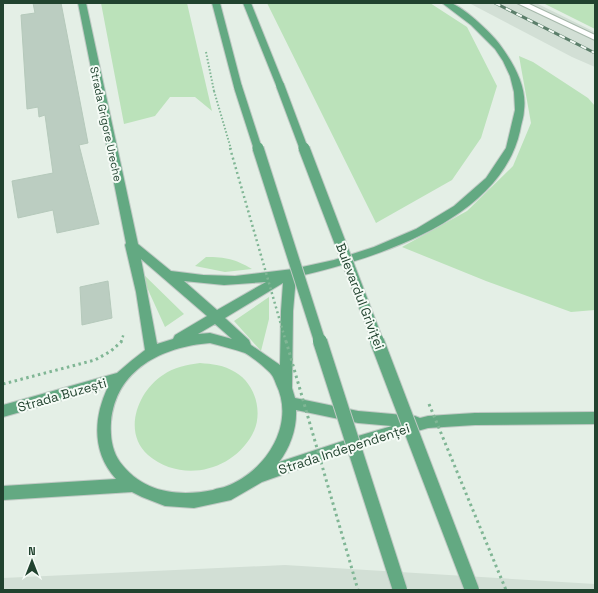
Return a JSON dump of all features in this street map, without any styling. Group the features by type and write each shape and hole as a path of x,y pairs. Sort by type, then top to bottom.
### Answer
{"main road":[{"name":"Strada Grigore Ureche","path":"82,3 131,245 142,292 152,352"},
{"path":"216,3 238,88 400,590"},
{"name":"Bulevardul Griviței","path":"247,3 280,85 472,590"},
{"path":"170,275 208,280 232,281 257,279 322,268 380,249 428,227 460,208 483,188 499,170 516,136 520,99 517,82 510,66 492,38 472,20 446,3"},
{"path":"131,245 170,275 247,346"},
{"path":"290,273 287,311 286,386 291,416 285,442 274,459 259,476 243,487 225,496 205,501 186,502 166,500 148,494 132,485 119,473 110,458 104,436 103,425 106,408 112,392 121,378 135,363 152,352 217,317 290,273"},
{"path":"171,343 190,339 210,338 229,340 247,346 257,352 274,367 286,386"},
{"name":"Strada Buzești","path":"3,411 121,378"},
{"name":"Strada Independenței","path":"290,403 358,416 428,422 475,419 595,418"},
{"name":"Strada Independenței","path":"259,476 358,442 428,422"},
{"path":"3,493 132,485"}],"lane":[{"path":"521,3 595,38"}],"path":[{"path":"214,91 358,590"},
{"path":"3,384 94,360 111,352 122,341 126,328"}],"shaded area":[{"path":"469,3 536,3 595,32 595,67 572,57"},
{"path":"285,565 595,584 595,590 3,590 3,578"}],"green space":[{"path":"101,3 187,3 212,111 195,97 170,97 155,116 124,124"},
{"path":"267,3 430,3 467,27 497,86 481,138 452,180 376,223"},
{"path":"543,3 595,3 595,29"},
{"path":"519,56 533,62 588,98 595,106 595,310 571,312 486,281 402,247 467,211 513,166 531,123"},
{"path":"206,257 230,259 252,269 225,272 195,266"},
{"path":"139,270 184,314 165,327"},
{"path":"269,297 269,319 261,351 234,321"},
{"path":"200,363 222,366 242,377 253,392 256,400 256,427 243,448 232,458 219,465 190,471 175,469 161,464 148,455 140,446 136,435 136,412 146,391 163,375 176,368"}],"building":[{"path":"33,3 61,3 88,143 79,145 99,224 57,233 53,210 18,218 12,181 53,173 45,115 39,117 38,107 27,109 21,15 35,13"},
{"path":"108,281 112,318 82,325 80,287"}],"railway":[{"path":"495,3 595,53"}]}
